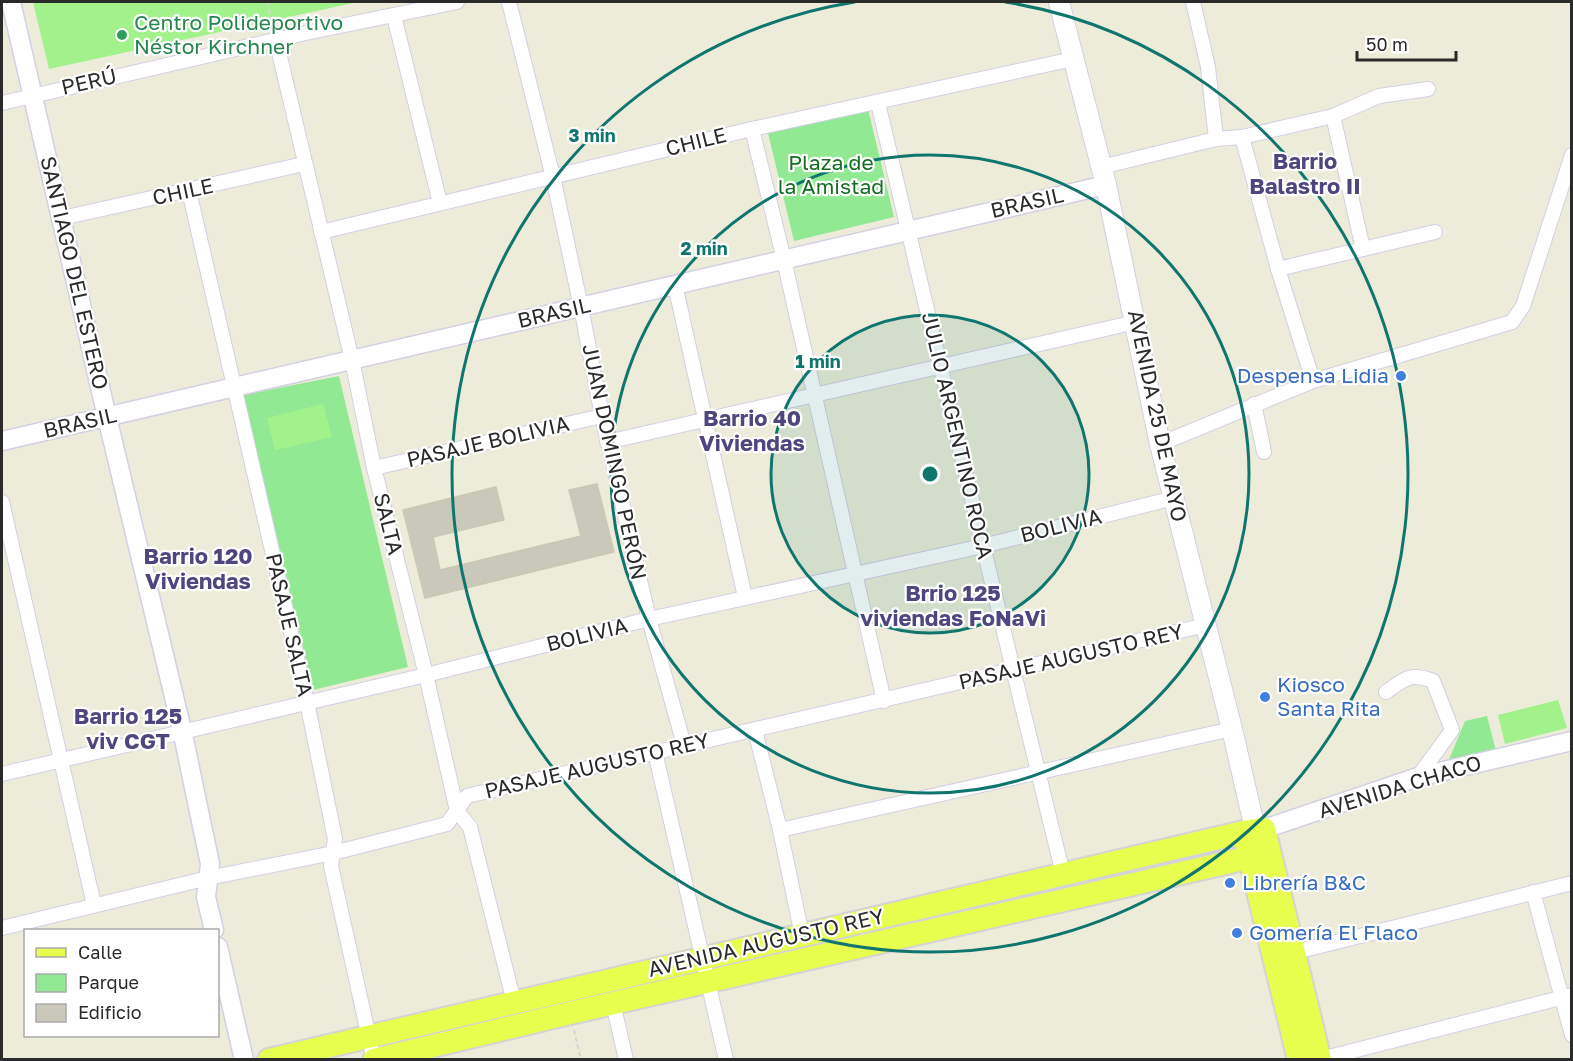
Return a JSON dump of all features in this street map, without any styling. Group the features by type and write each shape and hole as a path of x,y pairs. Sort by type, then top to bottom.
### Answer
{"main road":[{"name":"AVENIDA 25 DE MAYO","path":"1059,2 1104,176 1161,444 1232,729 1258,855 1314,1059"},
{"name":"AVENIDA AUGUSTO REY","path":"269,1059 1254,830"},
{"name":"AVENIDA AUGUSTO REY","path":"374,1059 1258,855"}],"street":[{"name":"SANTIAGO DEL ESTERO","path":"11,2 182,730 210,864 206,897 214,929"},
{"name":"PERÚ","path":"2,103 276,40 457,2"},
{"name":"JUAN DOMINGO PERÓN","path":"509,2 553,177 602,416 649,619 684,745"},
{"path":"1193,2 1208,67 1216,139"},
{"path":"394,16 440,203"},
{"name":"SALTA","path":"276,40 352,360 374,468 426,675 457,811 470,827 514,1002"},
{"name":"CHILE","path":"321,232 752,129 1073,59"},
{"path":"1104,176 1216,139 1242,137 1333,116 1379,96 1428,89"},
{"name":"JULIO ARGENTINO ROCA","path":"878,103 910,230 982,546 1063,874"},
{"path":"1333,116 1363,249"},
{"path":"752,129 884,701"},
{"path":"1242,137 1278,268 1313,381"},
{"path":"1161,444 1313,381 1512,322 1523,306 1572,155"},
{"name":"CHILE","path":"62,218 304,164"},
{"name":"BRASIL","path":"2,441 910,230 1104,176"},
{"name":"PASAJE SALTA","path":"189,191 307,702 335,839 331,866 374,1059"},
{"path":"1278,268 1435,232"},
{"path":"675,285 745,597"},
{"path":"608,442 1136,322"},
{"path":"1254,404 1264,452"},
{"name":"PASAJE BOLIVIA","path":"374,468 602,416"},
{"name":"BOLIVIA","path":"2,774 182,730 426,675 649,619 982,546 1174,498"},
{"path":"2,502 94,905"},
{"name":"PASAJE AUGUSTO REY","path":"2,928 208,878 333,853 447,824 467,796 1206,625"},
{"path":"1386,692 1405,680 1419,675 1433,681 1441,700 1452,730 1418,777"},
{"path":"780,830 1232,729"},
{"path":"755,730 780,830 802,935"},
{"name":"AVENIDA CHACO","path":"1254,830 1418,777 1572,741"},
{"path":"655,752 726,1059"},
{"path":"1284,956 1533,891 1572,883"},
{"path":"1533,891 1567,996 1572,1035"},
{"path":"219,951 244,1059"},
{"path":"1314,1059 1567,996"},
{"path":"613,1003 626,1059"}],"path":[{"path":"267,2 276,40"},
{"path":"570,1013 581,1059"}],"green space":[{"name":"Centro Polideportivo Néstor Kirchner","path":"33,2 358,2 49,69"},
{"name":"Plaza de la Amistad","path":"868,109 894,217 794,241 768,133"},
{"path":"339,376 408,667 313,690 243,395"},
{"path":"323,404 332,437 275,450 267,418"},
{"path":"1558,700 1567,728 1505,744 1498,715"},
{"path":"1487,716 1496,751 1448,762 1465,721"},
{"path":"1224,843 1227,855 730,970 727,959"}],"building":[{"path":"597,484 614,552 425,598 403,510 496,487 504,520 433,537 440,570 581,536 569,490"}],"place":[{"name":"Centro Polideportivo Néstor Kirchner","path":"122,35"},
{"name":"Despensa Lidia","path":"1401,376"},
{"name":"Kiosco Santa Rita","path":"1265,697"},
{"name":"Librería B&C","path":"1230,883"},
{"name":"Gomería El Flaco","path":"1237,933"}],"district":[{"name":"Barrio Balastro II","path":"1305,174"},
{"name":"Barrio 40 Viviendas","path":"752,431"},
{"name":"Barrio 120 Viviendas","path":"198,568"},
{"name":"Brrio 125 viviendas FoNaVi","path":"953,606"},
{"name":"Barrio 125 viv CGT","path":"128,728"}]}
